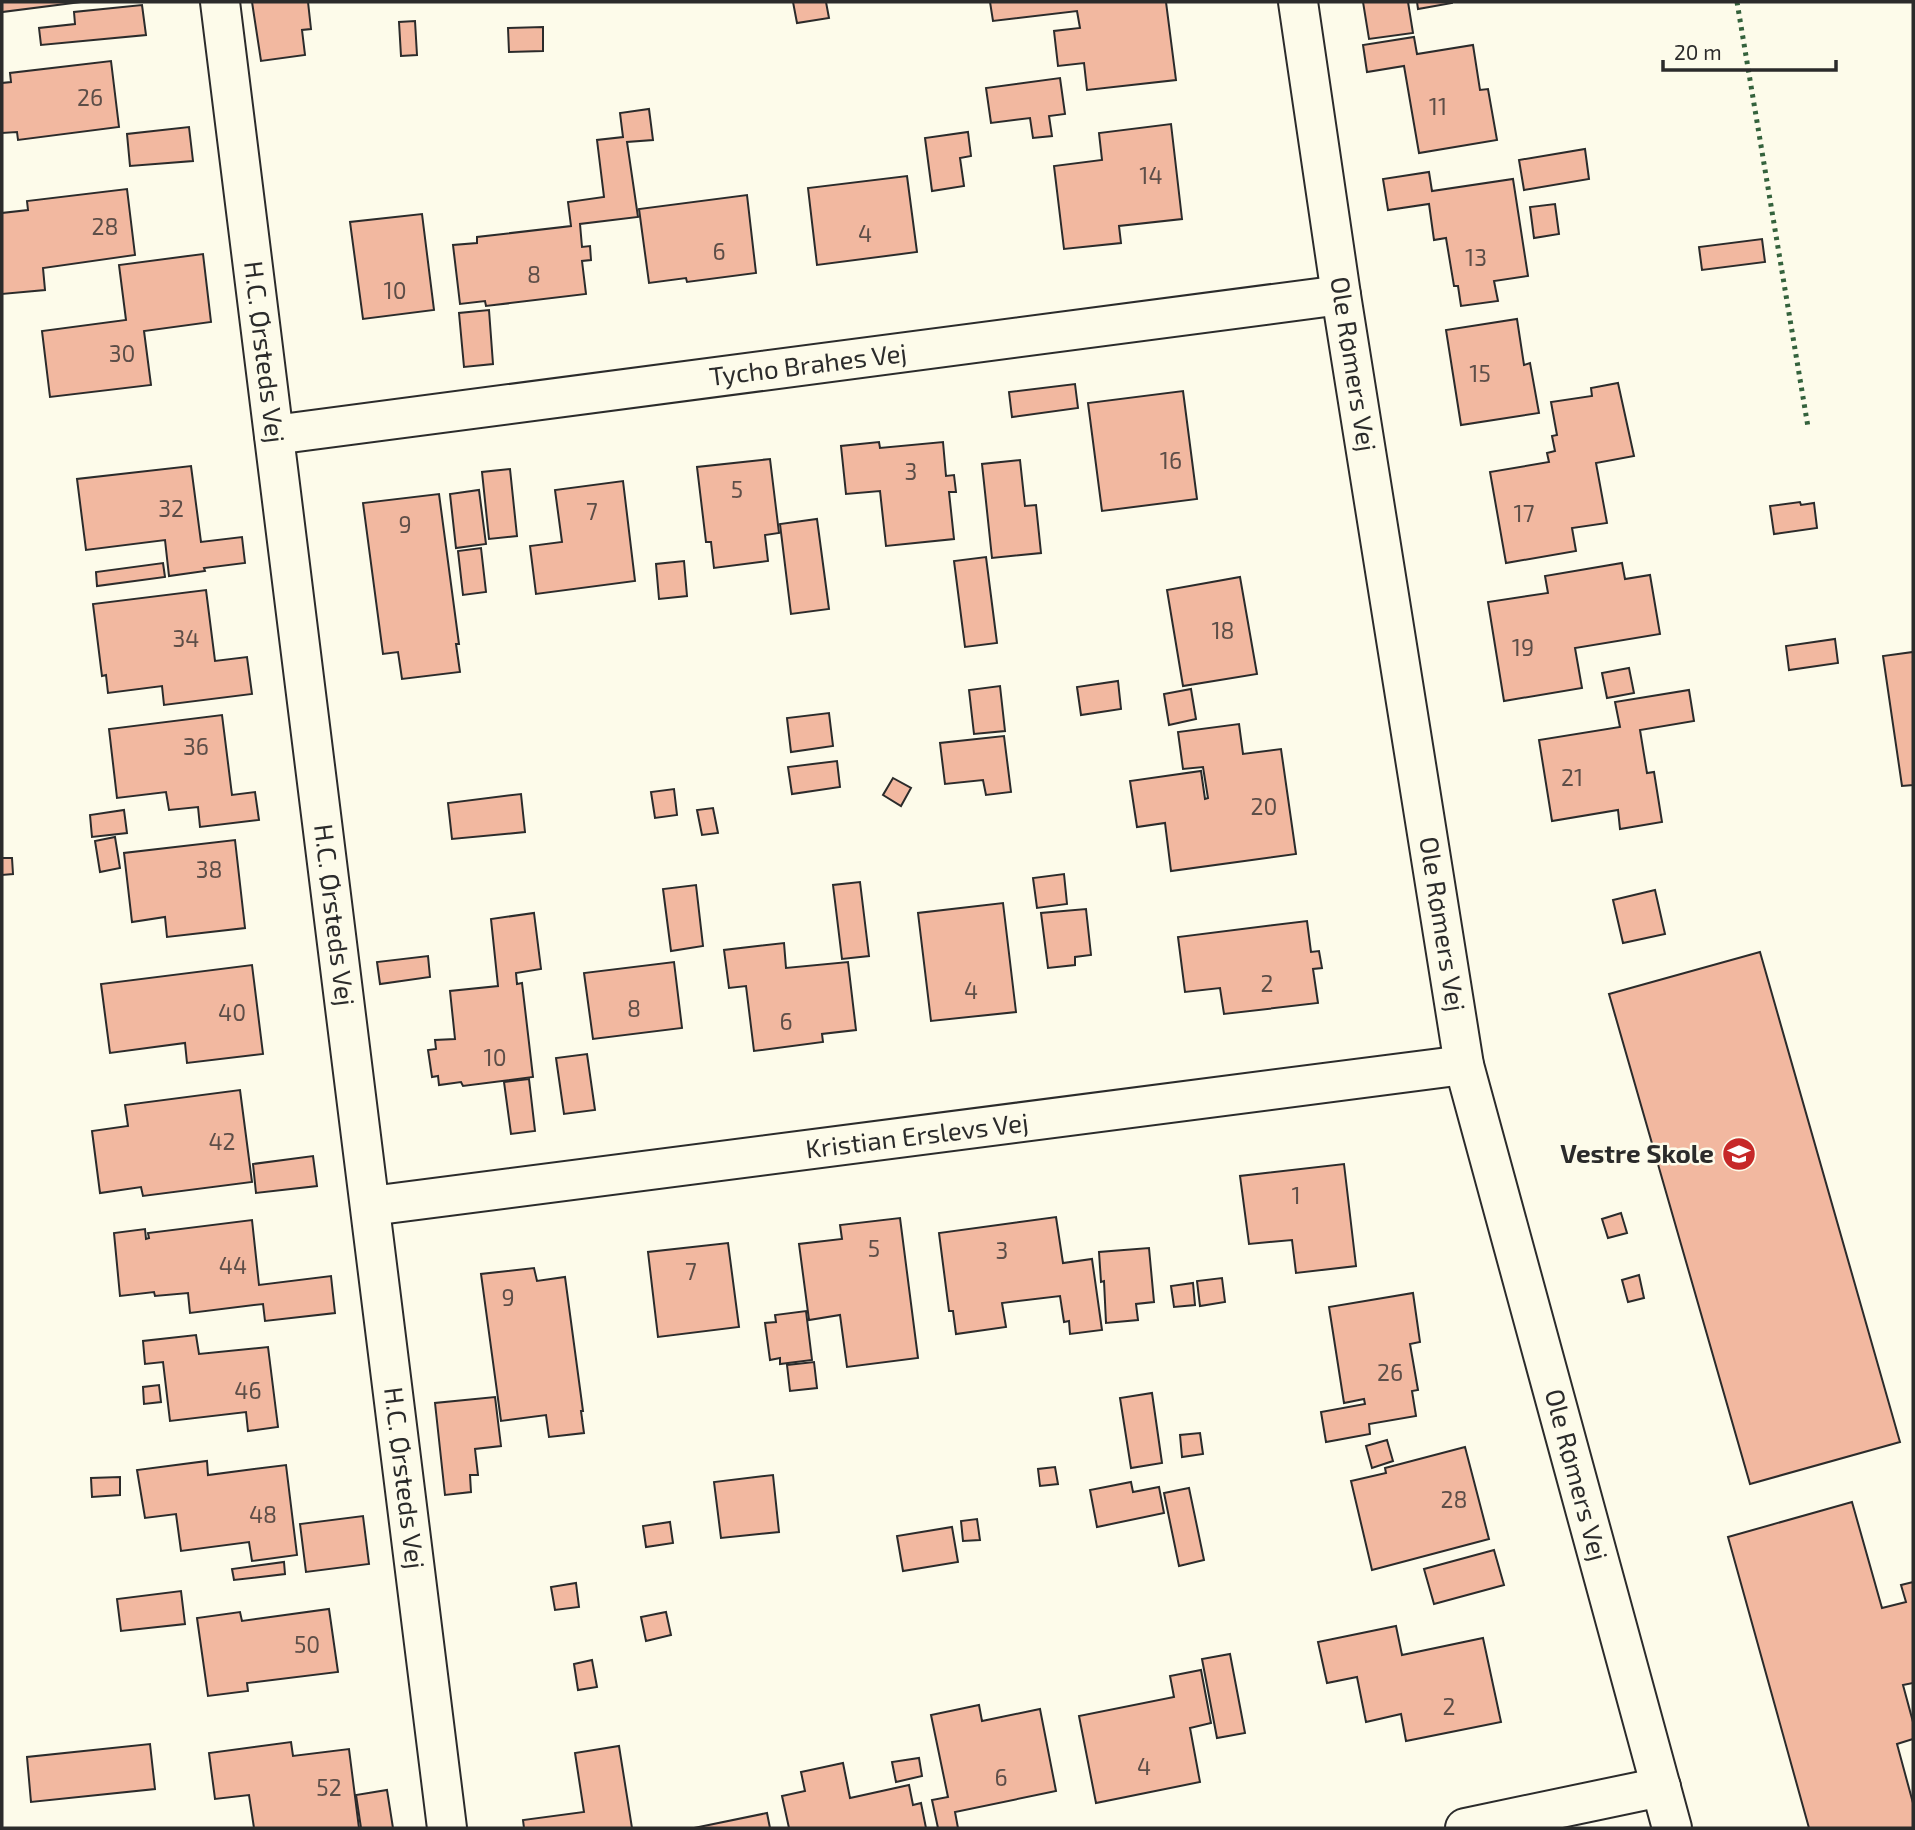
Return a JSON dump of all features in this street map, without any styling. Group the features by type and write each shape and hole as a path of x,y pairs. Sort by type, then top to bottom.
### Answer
{"street":[{"name":"H.C. Ørsteds Vej","path":"219,2 447,1828"},
{"name":"Ole Rømers Vej","path":"1298,2 1341,295 1464,1065 1672,1828"},
{"name":"Tycho Brahes Vej","path":"274,435 1341,295"},
{"name":"Kristian Erslevs Vej","path":"371,1206 1464,1065"},
{"path":"1465,1828 1661,1787"}],"building":[{"path":"2,2 81,2 2,12"},
{"path":"252,2 308,2 311,29 302,30 305,55 261,61"},
{"path":"793,2 826,2 829,18 797,23"},
{"path":"990,2 1166,2 1176,80 1087,90 1084,63 1058,66 1054,31 1080,28 1077,11 993,21"},
{"path":"1363,2 1408,2 1413,33 1369,39"},
{"path":"1417,2 1452,2 1452,3 1418,9"},
{"path":"142,5 146,35 41,45 39,28 75,24 74,12"},
{"path":"415,21 417,55 401,56 399,22"},
{"path":"543,27 543,51 509,52 508,28"},
{"path":"1414,37 1417,54 1473,45 1480,90 1488,89 1497,140 1419,153 1404,66 1367,72 1363,45"},
{"path":"111,61 119,127 18,140 17,132 2,133 2,83 11,82 10,73"},
{"path":"1060,78 1065,114 1049,116 1052,136 1033,138 1030,118 991,123 986,88"},
{"path":"649,109 653,140 627,142 638,217 580,224 582,247 590,246 591,260 582,261 586,294 486,306 485,301 460,304 453,245 477,243 477,237 571,226 568,202 604,197 597,140 623,137 620,113"},
{"path":"1171,124 1182,219 1119,226 1121,243 1064,249 1054,166 1102,160 1099,133"},
{"path":"189,127 193,161 130,166 127,134"},
{"path":"968,132 971,156 960,158 964,186 932,191 925,138"},
{"path":"1585,149 1589,179 1524,190 1519,160"},
{"path":"1429,172 1432,191 1513,179 1528,276 1494,281 1498,301 1461,306 1458,286 1454,286 1446,238 1434,240 1429,204 1388,210 1383,179"},
{"path":"907,176 917,252 817,265 808,188"},
{"path":"127,189 135,255 43,268 45,290 2,294 2,213 28,210 27,201"},
{"path":"747,195 756,273 687,282 686,278 649,283 639,209"},
{"path":"1555,204 1559,234 1534,238 1530,207"},
{"path":"422,214 434,310 363,319 350,222"},
{"path":"1762,239 1765,262 1702,270 1699,247"},
{"path":"203,254 211,322 144,331 151,385 50,397 42,331 126,320 119,265"},
{"path":"489,310 493,364 464,367 459,313"},
{"path":"1517,319 1524,365 1530,363 1539,413 1461,425 1446,330"},
{"path":"1618,383 1634,456 1596,463 1607,523 1572,528 1576,551 1506,563 1490,472 1549,462 1547,453 1555,451 1552,436 1557,435 1551,402 1592,396 1591,388"},
{"path":"1075,384 1078,408 1012,417 1009,392"},
{"path":"1183,391 1197,499 1102,511 1088,403"},
{"path":"879,442 880,448 943,442 946,476 954,475 956,492 949,492 954,539 886,546 880,491 846,494 841,446"},
{"path":"770,459 779,533 765,535 768,561 714,568 711,542 706,542 697,467"},
{"path":"1020,460 1025,506 1036,505 1041,553 992,558 982,464"},
{"path":"191,466 201,542 242,537 245,563 169,576 165,540 86,550 77,479"},
{"path":"510,469 517,536 489,539 482,472"},
{"path":"623,481 635,581 536,594 530,546 562,542 555,490"},
{"path":"479,490 486,544 456,548 450,494"},
{"path":"439,494 459,644 456,644 460,672 402,679 398,652 383,654 363,503"},
{"path":"1800,502 1801,505 1814,503 1817,528 1774,534 1770,506"},
{"path":"817,519 829,609 791,614 780,524"},
{"path":"481,548 486,592 463,595 458,551"},
{"path":"986,557 997,643 965,647 954,561"},
{"path":"684,561 687,596 659,599 656,564"},
{"path":"163,563 165,577 97,586 96,572"},
{"path":"1622,563 1625,579 1650,575 1660,634 1575,648 1582,688 1504,701 1488,602 1548,593 1545,576"},
{"path":"1240,577 1257,674 1183,686 1167,590"},
{"path":"206,590 215,661 247,657 252,694 164,705 162,686 108,693 106,675 102,676 93,604"},
{"path":"1835,639 1838,663 1789,670 1786,646"},
{"path":"1913,652 1913,785 1902,786 1883,656"},
{"path":"1629,668 1634,693 1607,698 1602,673"},
{"path":"1118,681 1121,709 1081,715 1077,687"},
{"path":"1000,686 1005,731 974,734 969,690"},
{"path":"1191,689 1196,719 1169,725 1164,694"},
{"path":"1689,690 1694,721 1640,730 1647,773 1654,772 1662,822 1620,829 1618,810 1552,821 1539,740 1620,727 1615,702"},
{"path":"829,713 833,746 791,752 787,718"},
{"path":"222,715 232,795 255,792 259,820 200,827 198,807 169,810 166,792 117,798 109,729"},
{"path":"1239,724 1243,754 1281,749 1296,854 1171,871 1165,823 1137,827 1130,781 1201,771 1205,799 1208,798 1203,767 1183,769 1178,732"},
{"path":"1004,736 1011,792 986,795 983,780 945,784 940,743"},
{"path":"837,761 840,787 792,794 788,767"},
{"path":"893,778 911,788 901,806 883,795"},
{"path":"674,789 677,815 655,818 651,792"},
{"path":"521,794 525,832 452,839 448,803"},
{"path":"713,808 718,833 702,835 697,810"},
{"path":"124,810 127,833 92,837 90,815"},
{"path":"115,837 120,868 100,872 95,841"},
{"path":"235,840 245,928 167,937 165,917 132,922 124,853"},
{"path":"2,858 12,858 13,874 2,875"},
{"path":"1064,874 1067,904 1037,908 1033,878"},
{"path":"860,882 869,956 842,959 833,885"},
{"path":"696,885 703,946 671,951 663,889"},
{"path":"1655,890 1665,934 1623,943 1613,900"},
{"path":"1003,903 1016,1012 931,1021 918,913"},
{"path":"1086,909 1091,955 1075,957 1075,965 1048,968 1041,913"},
{"path":"534,913 541,969 516,973 517,984 522,983 533,1077 463,1086 461,1082 439,1085 438,1076 432,1077 428,1050 436,1049 435,1040 455,1039 450,991 498,986 491,919"},
{"path":"1307,921 1311,952 1319,951 1322,968 1313,969 1318,1003 1224,1014 1220,988 1185,992 1178,937"},
{"path":"784,943 786,968 848,962 856,1030 822,1034 823,1042 754,1051 746,986 729,988 724,950"},
{"path":"1760,952 1900,1442 1750,1484 1609,994"},
{"path":"428,956 430,977 380,984 377,962"},
{"path":"674,962 682,1028 593,1039 584,973"},
{"path":"252,965 263,1054 187,1063 185,1043 110,1053 101,984"},
{"path":"587,1054 595,1110 564,1114 556,1058"},
{"path":"529,1079 535,1131 511,1134 504,1082"},
{"path":"240,1090 252,1182 143,1196 141,1187 100,1193 92,1131 128,1126 125,1105"},
{"path":"313,1156 317,1186 256,1193 253,1164"},
{"path":"1344,1164 1356,1266 1296,1273 1292,1240 1249,1244 1240,1176"},
{"path":"1621,1213 1627,1233 1608,1238 1602,1219"},
{"path":"1056,1217 1063,1263 1092,1259 1102,1330 1070,1334 1069,1321 1064,1322 1060,1296 1002,1303 1006,1327 956,1334 953,1311 949,1311 939,1233"},
{"path":"900,1218 918,1358 847,1367 840,1315 809,1320 799,1244 842,1239 840,1225"},
{"path":"252,1220 259,1285 331,1276 335,1313 265,1321 263,1304 190,1313 188,1293 155,1296 154,1292 120,1296 114,1233 145,1229 146,1239 149,1238 148,1233"},
{"path":"728,1243 739,1327 658,1337 648,1252"},
{"path":"1149,1248 1154,1302 1136,1304 1138,1320 1106,1323 1104,1281 1101,1282 1099,1252"},
{"path":"534,1268 537,1281 565,1277 584,1433 549,1437 546,1415 501,1421 481,1274"},
{"path":"1639,1275 1644,1298 1628,1302 1622,1280"},
{"path":"1222,1278 1225,1302 1200,1306 1197,1281"},
{"path":"1193,1283 1195,1305 1174,1307 1171,1286"},
{"path":"1413,1293 1420,1342 1410,1344 1418,1390 1412,1391 1416,1416 1369,1424 1370,1434 1326,1442 1321,1412 1365,1404 1364,1399 1344,1403 1329,1307"},
{"path":"806,1311 812,1360 780,1364 780,1358 770,1360 765,1323 776,1322 775,1315"},
{"path":"196,1335 199,1354 268,1347 278,1427 248,1431 246,1412 170,1421 163,1362 145,1364 143,1341"},
{"path":"814,1362 817,1388 790,1391 787,1365"},
{"path":"159,1385 161,1402 144,1404 143,1387"},
{"path":"1152,1393 1162,1463 1131,1468 1120,1398"},
{"path":"495,1397 501,1446 475,1449 478,1475 470,1475 471,1492 445,1495 435,1403"},
{"path":"1200,1433 1203,1454 1182,1457 1180,1435"},
{"path":"1387,1440 1393,1461 1372,1468 1366,1446"},
{"path":"1465,1447 1489,1539 1372,1570 1351,1481 1386,1473 1385,1468"},
{"path":"207,1461 208,1475 286,1465 297,1555 252,1561 249,1542 181,1551 176,1514 145,1518 137,1470"},
{"path":"1055,1467 1058,1484 1040,1486 1038,1469"},
{"path":"773,1475 779,1532 721,1538 714,1482"},
{"path":"120,1477 120,1495 92,1497 91,1478"},
{"path":"1131,1482 1133,1492 1159,1487 1164,1513 1097,1527 1090,1490"},
{"path":"1189,1488 1204,1560 1179,1566 1164,1493"},
{"path":"1852,1502 1882,1608 1906,1602 1901,1585 1913,1582 1913,1683 1903,1685 1913,1722 1913,1739 1897,1744 1913,1803 1913,1828 1809,1828 1728,1537"},
{"path":"363,1516 369,1564 306,1572 300,1524"},
{"path":"977,1519 980,1540 963,1541 961,1521"},
{"path":"670,1522 673,1543 646,1547 643,1526"},
{"path":"952,1527 958,1562 903,1571 897,1536"},
{"path":"1494,1550 1504,1585 1434,1604 1424,1569"},
{"path":"284,1562 285,1574 234,1580 232,1569"},
{"path":"576,1583 579,1607 555,1610 551,1587"},
{"path":"181,1591 185,1624 121,1631 117,1599"},
{"path":"329,1609 338,1672 247,1683 248,1691 208,1696 197,1618 240,1612 242,1621"},
{"path":"666,1612 671,1635 646,1641 641,1617"},
{"path":"1396,1626 1402,1655 1483,1638 1501,1722 1406,1741 1401,1714 1366,1722 1357,1677 1327,1683 1318,1642"},
{"path":"1230,1654 1245,1733 1217,1738 1202,1659"},
{"path":"592,1660 597,1687 578,1690 574,1664"},
{"path":"1201,1670 1211,1723 1190,1728 1200,1782 1096,1803 1079,1716 1174,1697 1170,1676"},
{"path":"979,1705 982,1721 1040,1709 1056,1791 955,1812 958,1828 938,1828 932,1800 948,1797 931,1715"},
{"path":"291,1742 293,1756 349,1749 359,1828 254,1828 249,1795 215,1799 209,1753"},
{"path":"150,1744 155,1789 31,1802 27,1757"},
{"path":"619,1746 632,1828 524,1828 523,1820 584,1812 575,1753"},
{"path":"919,1758 922,1776 896,1782 892,1762"},
{"path":"843,1763 850,1798 909,1785 913,1805 921,1803 926,1828 789,1828 782,1796 805,1791 801,1772"},
{"path":"387,1790 393,1828 361,1828 356,1795"},
{"path":"767,1813 770,1828 694,1828"}],"hedge":[{"path":"1737,2 1808,427"}],"place":[{"name":"Vestre Skole","path":"1739,1154"}]}
